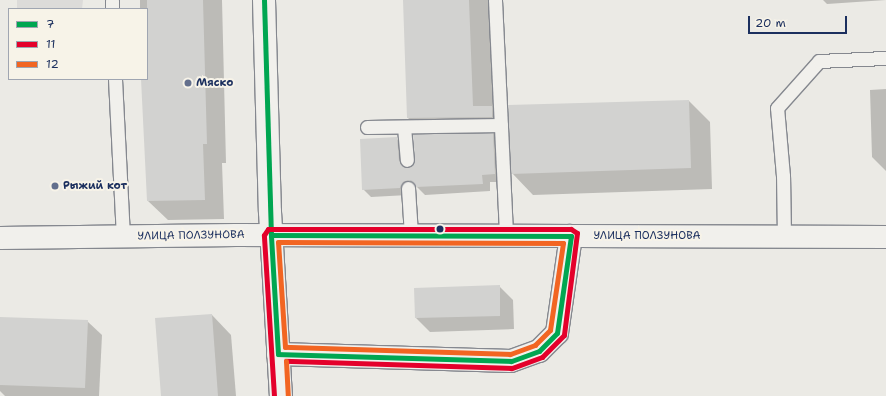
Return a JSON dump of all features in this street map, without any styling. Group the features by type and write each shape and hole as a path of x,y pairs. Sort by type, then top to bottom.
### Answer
{"street":[{"path":"264,0 271,235 281,396"},
{"name":"УЛИЦА ПОЛЗУНОВА","path":"0,238 271,235 886,237"},
{"path":"278,354 512,361 539,351 557,333 572,236"}],"lane":[{"path":"495,0 506,236"},
{"path":"784,237 783,176 777,108 819,61 886,58"},
{"path":"115,80 122,237"},
{"path":"367,127 501,124"},
{"path":"404,127 406,160"},
{"path":"408,188 411,235"}],"shaded area":[{"path":"17,0 83,0 82,8 17,8"}],"building":[{"path":"147,0 203,0 207,144 203,144 205,200 147,201 141,80 148,80"},
{"path":"403,0 469,0 473,106 492,106 492,117 407,118"},
{"path":"689,100 691,168 511,174 508,105"},
{"path":"493,133 495,174 482,175 483,184 416,187 408,180 403,182 400,188 362,190 360,139 397,137 399,161 407,168 412,166 415,160 413,134"},
{"path":"500,285 500,316 415,318 414,288"},
{"path":"212,314 218,396 161,396 155,318"},
{"path":"0,317 88,320 85,388 0,385"}],"transit line":[{"name":"7","path":"264,0 271,235"},
{"name":"11","path":"274,396 264,235 268,229 571,229 577,233 564,335 542,357 511,368 286,361"},
{"name":"7","path":"271,235 571,236 557,333 539,351 511,361 278,354 271,235"},
{"name":"12","path":"278,242 563,243 550,330 535,345 510,354 285,347 278,242"},
{"name":"12","path":"286,361 288,396"}],"place":[{"name":"Мяско","path":"188,83"},
{"name":"Рыжий кот","path":"55,186"}]}
